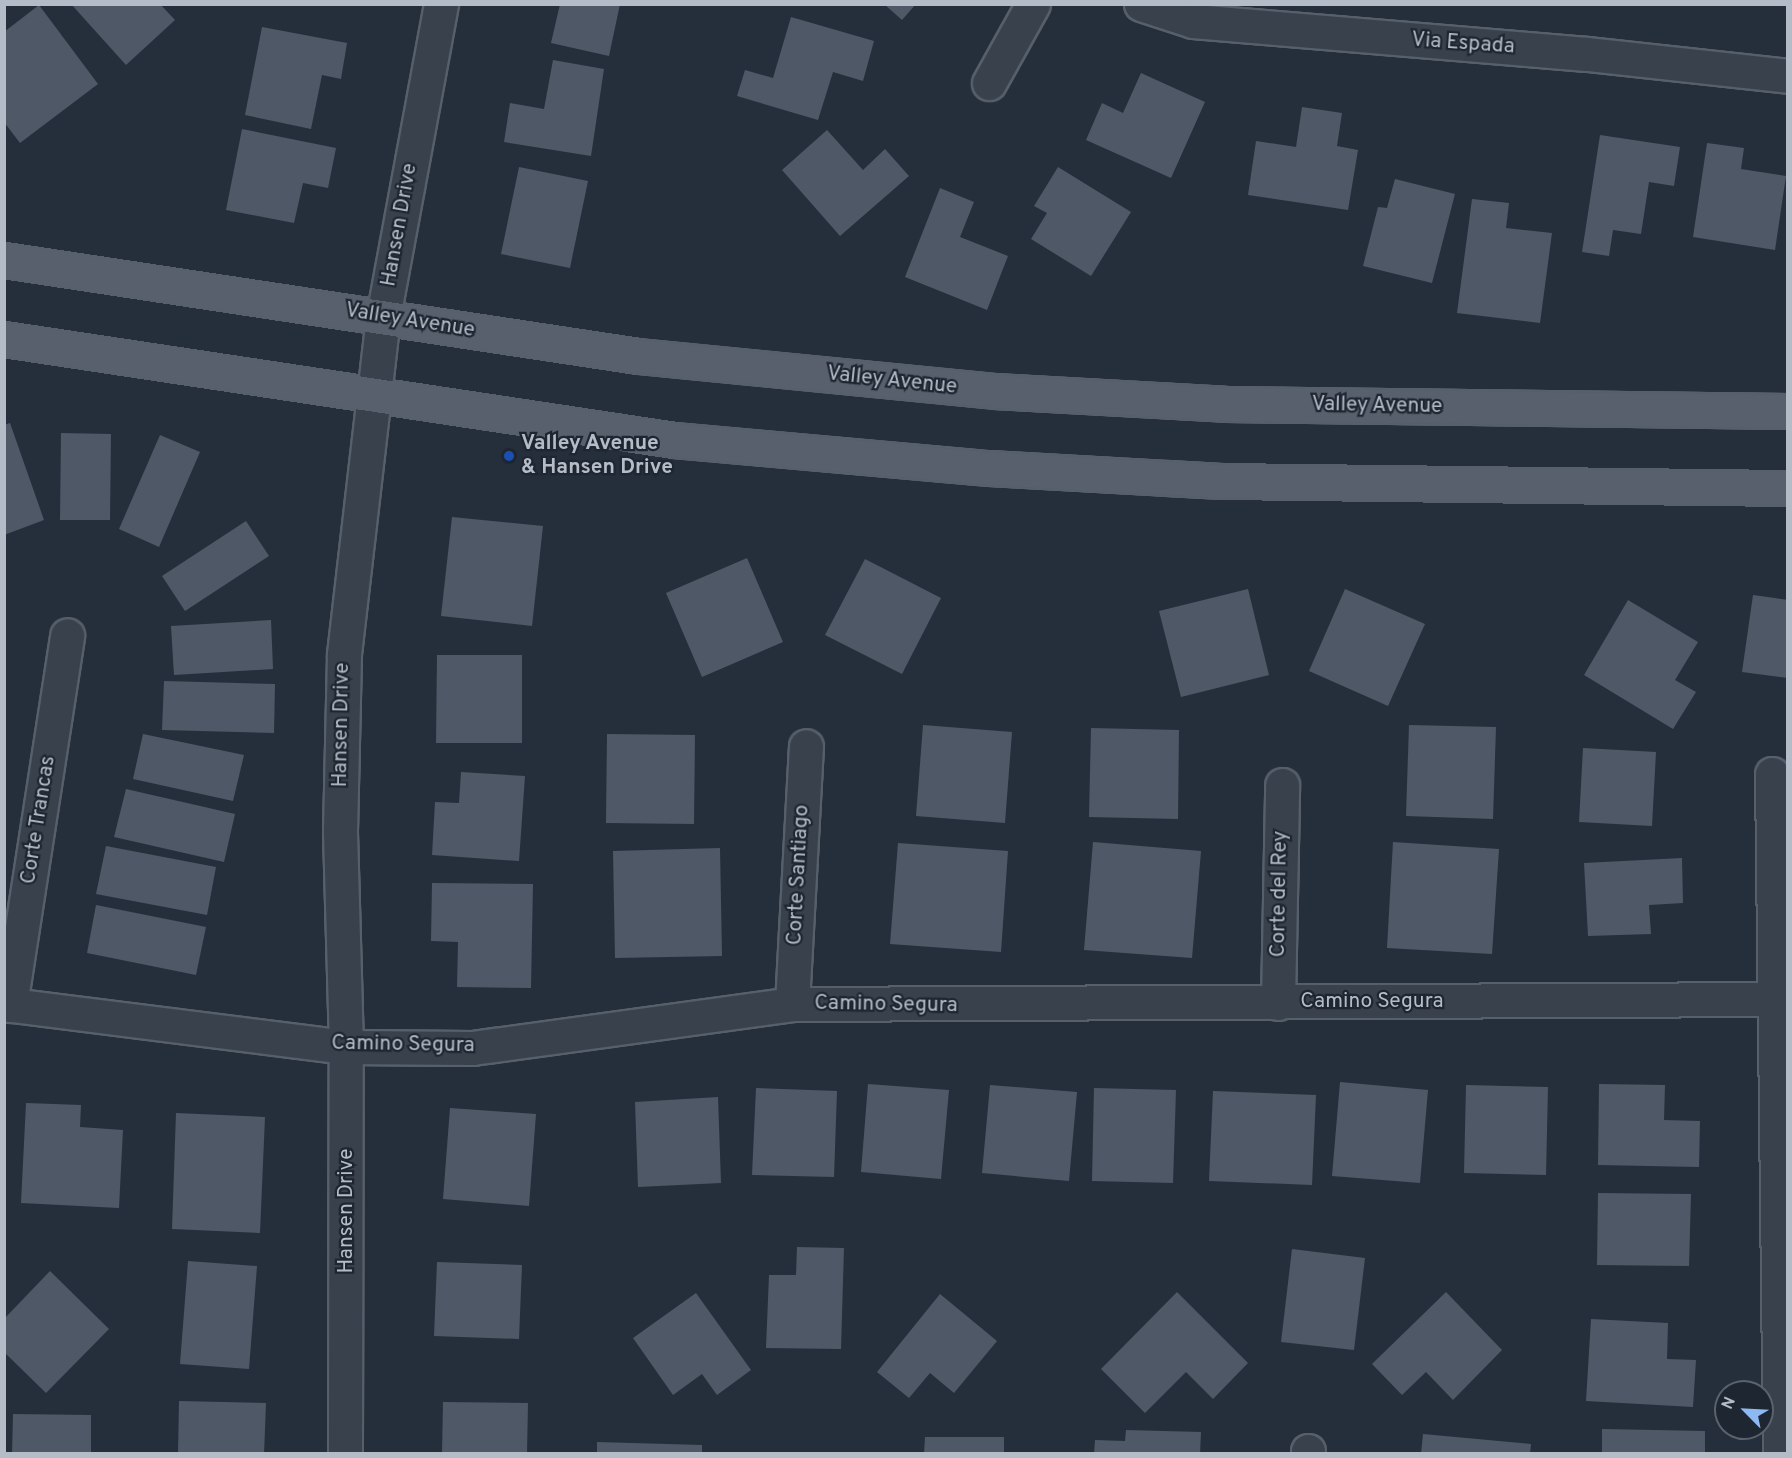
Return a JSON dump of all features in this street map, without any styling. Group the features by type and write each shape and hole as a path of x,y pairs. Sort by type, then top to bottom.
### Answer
{"main road":[{"name":"Valley Avenue","path":"4,260 638,356 995,391 1225,404 1788,411"},
{"path":"4,339 674,440 989,468 1222,481 1788,488"}],"street":[{"name":"Hansen Drive","path":"345,1454 346,1047 340,831 344,654 383,317 441,4"},
{"path":"989,83 1033,4"},
{"name":"Via Espada","path":"1141,4 1204,23 1587,54 1788,76"},
{"name":"Corte Trancas","path":"7,1005 67,635"},
{"name":"Corte Santiago","path":"792,1004 806,746"},
{"path":"1772,774 1780,1454"},
{"name":"Corte del Rey","path":"1278,1003 1282,785"},
{"name":"Camino Segura","path":"7,1005 346,1047 472,1048 792,1004 1773,999"}],"building":[{"path":"71,4 160,4 175,20 126,65"},
{"path":"560,4 620,4 609,56 551,43"},
{"path":"884,4 916,4 902,20"},
{"path":"39,5 98,84 20,143 4,122 4,32"},
{"path":"791,17 874,41 863,81 833,72 818,120 737,96 745,70 773,78"},
{"path":"262,27 347,43 341,79 322,75 311,129 245,115"},
{"path":"553,60 604,69 591,156 504,142 510,103 544,109"},
{"path":"1141,73 1205,102 1171,178 1086,140 1102,103 1123,113"},
{"path":"1302,107 1342,113 1337,146 1358,150 1348,210 1248,195 1256,141 1296,147"},
{"path":"242,129 336,148 328,188 303,183 294,223 226,210"},
{"path":"827,130 863,170 885,149 909,176 840,236 782,170"},
{"path":"1600,135 1680,147 1674,186 1649,182 1641,234 1613,230 1609,256 1582,252"},
{"path":"1707,143 1744,148 1741,169 1786,176 1775,250 1693,237"},
{"path":"519,167 588,181 570,268 501,254"},
{"path":"1058,167 1131,212 1091,276 1031,239 1047,213 1034,206"},
{"path":"1395,179 1455,194 1432,283 1363,266 1378,207 1387,208"},
{"path":"940,188 974,202 960,237 1008,256 987,310 905,277"},
{"path":"1472,199 1509,203 1506,228 1552,233 1540,323 1457,313"},
{"path":"10,423 44,520 4,535 4,425"},
{"path":"61,433 111,434 110,520 60,520"},
{"path":"160,435 200,452 159,547 119,529"},
{"path":"452,517 543,526 532,626 441,616"},
{"path":"246,521 269,556 185,611 162,576"},
{"path":"747,558 783,642 702,677 666,593"},
{"path":"865,559 941,598 902,674 825,635"},
{"path":"1248,589 1269,675 1181,697 1159,611"},
{"path":"1345,589 1425,624 1388,706 1309,671"},
{"path":"1753,595 1788,600 1788,678 1742,672"},
{"path":"1628,600 1698,642 1675,680 1696,692 1673,729 1584,675"},
{"path":"271,620 273,669 174,675 171,626"},
{"path":"437,655 522,655 522,743 436,743"},
{"path":"164,681 275,684 274,733 162,730"},
{"path":"923,725 1012,732 1005,823 916,816"},
{"path":"1409,725 1496,727 1493,819 1406,816"},
{"path":"1091,728 1179,730 1178,819 1089,817"},
{"path":"143,734 244,755 233,801 133,779"},
{"path":"607,734 695,735 694,824 606,823"},
{"path":"1583,748 1656,752 1652,826 1579,822"},
{"path":"461,772 525,776 519,861 432,855 435,802 459,803"},
{"path":"126,789 235,814 224,862 114,837"},
{"path":"1093,842 1201,851 1192,958 1084,950"},
{"path":"1393,842 1499,849 1492,954 1387,948"},
{"path":"898,843 1008,851 1001,952 890,944"},
{"path":"106,846 216,867 207,915 96,894"},
{"path":"720,848 722,956 615,958 613,851"},
{"path":"1682,858 1683,903 1649,905 1651,934 1588,936 1584,863"},
{"path":"432,883 533,884 531,988 457,987 458,942 431,941"},
{"path":"96,905 206,927 196,975 87,953"},
{"path":"1340,1082 1428,1090 1420,1183 1332,1176"},
{"path":"868,1084 949,1090 941,1179 861,1172"},
{"path":"1599,1084 1665,1085 1664,1120 1700,1121 1699,1167 1598,1165"},
{"path":"990,1085 1077,1092 1069,1181 982,1173"},
{"path":"1466,1085 1548,1087 1546,1175 1464,1173"},
{"path":"756,1088 837,1091 834,1177 752,1175"},
{"path":"1094,1088 1176,1090 1173,1183 1092,1181"},
{"path":"1213,1091 1316,1095 1312,1185 1209,1181"},
{"path":"718,1097 721,1183 638,1187 635,1102"},
{"path":"26,1103 81,1105 80,1127 123,1130 119,1208 21,1203"},
{"path":"450,1108 536,1114 529,1206 443,1199"},
{"path":"176,1113 265,1117 260,1233 172,1229"},
{"path":"1598,1193 1691,1194 1689,1266 1597,1265"},
{"path":"797,1247 844,1248 841,1349 766,1348 769,1275 796,1275"},
{"path":"1292,1249 1365,1258 1354,1350 1281,1342"},
{"path":"188,1261 257,1266 249,1369 180,1364"},
{"path":"437,1262 522,1265 519,1339 434,1336"},
{"path":"50,1271 109,1329 46,1393 4,1352 4,1319"},
{"path":"1177,1292 1248,1363 1213,1399 1186,1372 1145,1413 1101,1369"},
{"path":"1446,1292 1502,1350 1453,1400 1426,1372 1402,1395 1372,1364"},
{"path":"696,1293 751,1370 717,1395 702,1374 673,1395 633,1338"},
{"path":"940,1294 997,1341 954,1393 930,1373 909,1398 877,1372"},
{"path":"1591,1319 1668,1323 1667,1359 1696,1360 1693,1407 1586,1401"},
{"path":"179,1401 266,1403 264,1454 178,1454"},
{"path":"443,1402 528,1403 527,1454 442,1454"},
{"path":"13,1414 91,1415 91,1454 12,1454"},
{"path":"1602,1429 1705,1431 1705,1454 1602,1454"},
{"path":"1126,1430 1201,1432 1200,1454 1094,1454 1095,1440 1125,1441"},
{"path":"1423,1434 1531,1444 1530,1454 1421,1454"},
{"path":"925,1437 1004,1437 1004,1454 924,1454"},
{"path":"597,1442 702,1445 702,1454 597,1454"}],"place":[{"name":"Valley Avenue & Hansen Drive","path":"509,456"}]}
